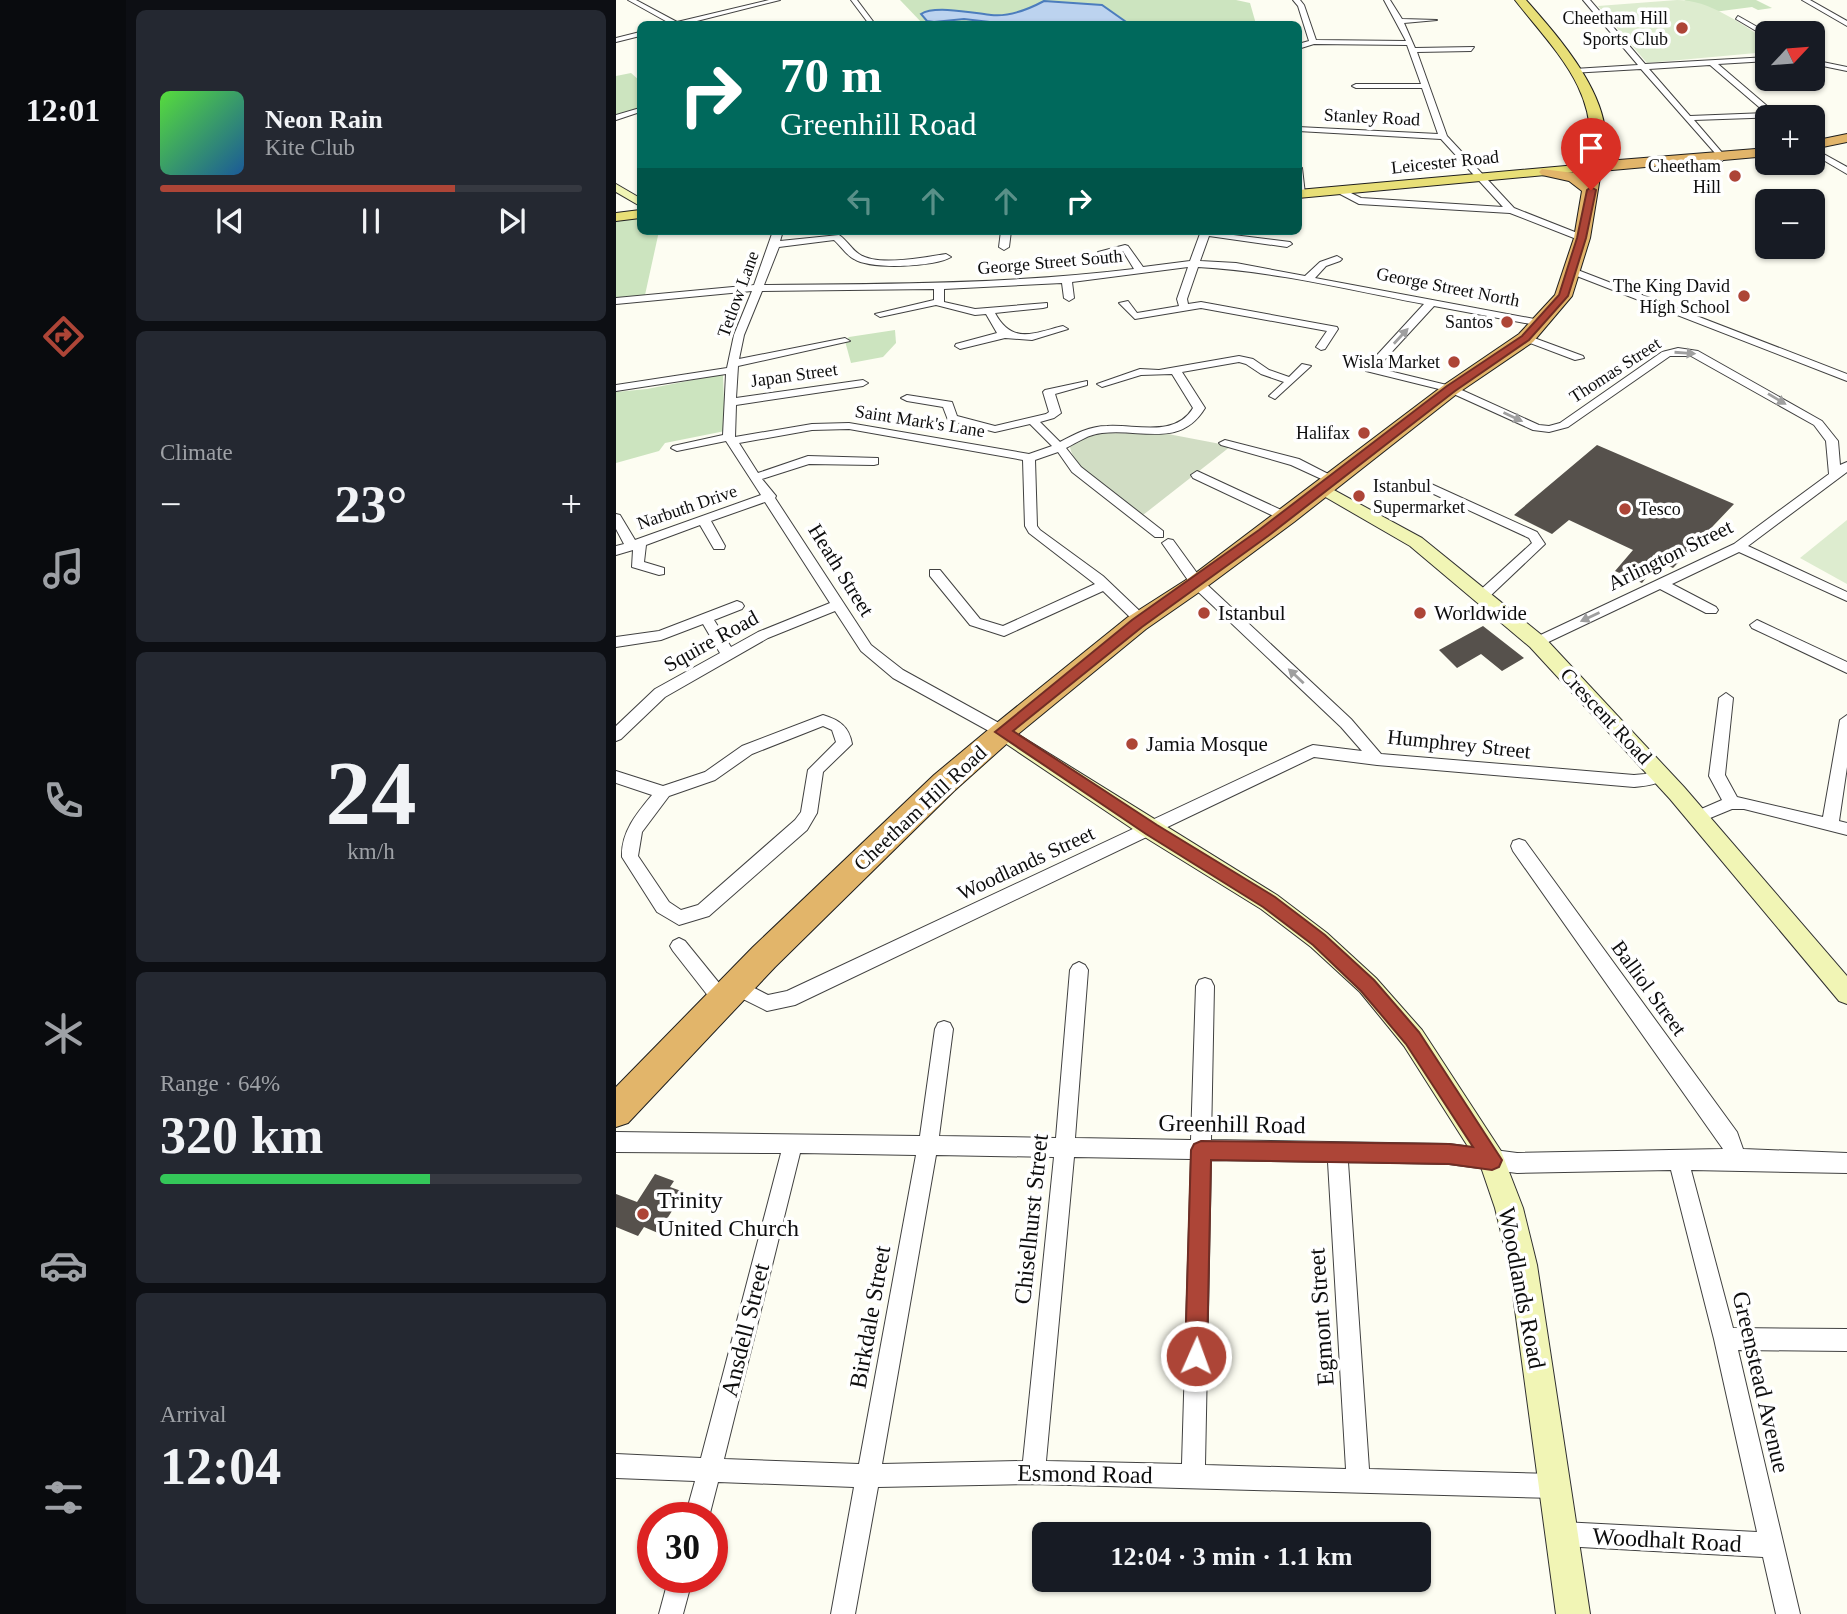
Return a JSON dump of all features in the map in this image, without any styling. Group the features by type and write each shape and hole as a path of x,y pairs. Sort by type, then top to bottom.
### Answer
{"highway":[{"path":"1825,143 1847,138"},
{"path":"1594,167 1755,154"},
{"name":"Cheetham Hill Road","path":"616,1111 729,993 935,792 1003,732 1141,620 1197,583 1286,517 1451,388 1526,338 1563,296 1582,238 1594,167"},
{"path":"1547,172 1574,178 1591,190"}],"main road":[{"path":"1520,0 1574,71 1592,103 1597,123 1594,167"},
{"path":"1597,150 1611,160 1627,165"},
{"path":"1547,172 1597,150"},
{"name":"Leicester Road","path":"1302,194 1594,167"},
{"path":"616,217 637,214"}],"street":[{"path":"631,0 671,21"},
{"path":"690,21 777,0"},
{"path":"854,0 870,21"},
{"path":"1296,0 1301,5 1313,42"},
{"path":"1387,0 1412,46 1443,137 1478,178 1511,210"},
{"path":"1586,0 1722,158"},
{"path":"1805,0 1847,24"},
{"path":"1738,18 1755,28"},
{"path":"1400,21 1434,20"},
{"path":"616,40 637,35"},
{"path":"1302,46 1313,42 1471,49"},
{"path":"1574,71 1755,59"},
{"path":"1710,61 1761,105"},
{"path":"1825,64 1847,69"},
{"path":"1356,86 1425,86"},
{"path":"616,118 637,111"},
{"path":"1687,118 1755,116"},
{"name":"Stanley Road","path":"1302,129 1443,137"},
{"path":"1825,154 1847,171"},
{"path":"616,187 637,201"},
{"path":"1343,192 1359,201 1511,210 1582,238"},
{"name":"Tetlow Lane","path":"732,367 739,335 777,235"},
{"path":"775,245 839,235"},
{"path":"1004,247 1006,235"},
{"path":"1184,306 1182,299 1205,235"},
{"path":"1226,235 1287,244"},
{"path":"836,237 844,241 854,256 872,262 946,257"},
{"path":"1102,252 1125,246 1140,270"},
{"path":"1308,279 1319,262 1337,259"},
{"name":"George Street South","path":"616,302 758,287 939,286 1067,280 1193,264 1236,266 1346,286"},
{"path":"1572,271 1847,379"},
{"path":"1067,280 1069,298"},
{"path":"938,302 939,286"},
{"name":"George Street North","path":"1346,286 1541,323"},
{"path":"880,314 938,302 975,312 1043,305"},
{"path":"1256,316 1265,302"},
{"name":"Thomas Street","path":"1432,302 1370,369 1451,388 1537,428 1549,429 1564,425 1666,354 1678,351 1694,353 1818,423 1832,441 1842,471"},
{"path":"1124,303 1135,316 1201,305 1256,316 1336,326 1321,346"},
{"path":"989,312 1000,330 1006,334"},
{"path":"960,346 1006,334 1031,336 1063,329"},
{"path":"1526,338 1579,358"},
{"path":"616,388 732,367 845,341"},
{"path":"1189,352 1193,368"},
{"path":"1102,384 1140,372 1159,373 1239,359 1291,381"},
{"path":"1275,396 1306,366"},
{"path":"730,439 732,367"},
{"path":"1141,620 1104,585 1035,533 1031,526 1029,458 1102,429 1164,430 1186,425 1199,408 1175,370"},
{"name":"Japan Street","path":"731,402 863,383"},
{"path":"907,398 952,401 941,428 995,429 1055,413 1049,392 1083,383"},
{"name":"Humphrey Street","path":"1033,421 1068,455 1076,469 1164,539 1197,583 1346,723 1377,760 1634,781 1647,780 1660,774"},
{"name":"Saint Mark's Lane","path":"677,448 812,427 941,428 1029,458"},
{"name":"Heath Street","path":"730,439 770,496 866,648 878,661 1003,732"},
{"path":"1225,443 1295,462 1327,484"},
{"path":"757,477 808,460 874,461"},
{"name":"Arlington Street","path":"1537,642 1739,547 1842,471"},
{"path":"1197,475 1286,517"},
{"name":"Crescent Road","path":"1327,484 1416,542 1537,642 1698,817 1847,993"},
{"path":"1429,487 1533,535 1539,544 1483,595"},
{"name":"Narbuth Drive","path":"616,551 770,496"},
{"path":"688,510 719,546"},
{"path":"616,518 636,543 637,564 659,572"},
{"path":"1739,547 1847,597"},
{"path":"935,573 975,622 1004,631 1104,585"},
{"path":"1661,584 1711,610"},
{"name":"Squire Road","path":"616,735 660,693 774,631 838,605"},
{"path":"616,642 661,635 737,606"},
{"path":"707,619 728,654"},
{"path":"1757,625 1847,668"},
{"path":"1726,698 1717,776 1729,794 1731,803"},
{"path":"1830,825 1847,720"},
{"path":"616,777 663,792 710,776 747,750 813,723 829,721 837,726 843,736 844,744 816,770 809,813 802,825 702,911 679,918 663,907 630,857 628,848 630,838 663,792"},
{"name":"Woodlands Road","path":"1003,732 1152,830 1269,902 1319,940 1350,968 1413,1038 1492,1160 1509,1208 1523,1265 1573,1614"},
{"name":"Woodlands Street","path":"729,993 767,1003 789,999 1152,830 1313,751 1377,760"},
{"path":"1698,817 1731,803 1766,807 1847,829"},
{"name":"Balliol Street","path":"1520,846 1730,1139 1736,1159"},
{"path":"679,946 729,993"},
{"name":"Chiselhurst Street","path":"1033,1472 1065,1147 1079,970"},
{"path":"1194,1477 1205,986"},
{"name":"Birkdale Street","path":"843,1614 928,1145 944,1029"},
{"name":"Greenhill Road","path":"616,1142 1449,1154 1517,1163 1736,1159 1847,1163"},
{"name":"Ansdell Street","path":"701,1502 793,1143"},
{"name":"Egmont Street","path":"1337,1152 1358,1479"},
{"name":"Greenstead Avenue","path":"1679,1162 1725,1339 1788,1614"},
{"path":"1725,1339 1847,1339"},
{"name":"Esmond Road","path":"616,1466 867,1476 1033,1472 1555,1486"},
{"name":"Woodhalt Road","path":"1562,1534 1772,1545"},
{"path":"671,1614 677,1593"}],"green space":[{"path":"900,0 1236,0 1250,3 1255,21 920,21"},
{"name":"Cheetham Hill Sports Club","path":"1677,0 1701,4 1755,32 1755,53 1647,63 1598,6"},
{"path":"1684,0 1756,0 1772,8 1758,10 1752,7 1706,13"},
{"path":"631,73 637,78 637,109 616,116 616,76"},
{"path":"637,218 637,235 658,235 645,295 616,298 616,222"},
{"path":"895,330 896,343 883,357 851,363 845,341 849,337"},
{"path":"723,374 725,431 665,443 659,451 616,463 616,392 647,389"},
{"path":"1100,433 1168,434 1231,446 1143,515 1089,475 1073,456 1070,447 1081,439"},
{"path":"1847,520 1847,584 1800,558"}],"water":[{"path":"1044,1 1102,5 1125,21 927,21 921,14 944,10 1004,15"}],"building":[{"name":"Tesco","path":"1597,445 1734,504 1673,568 1659,561 1642,583 1615,571 1633,550 1569,520 1552,534 1514,515"},
{"path":"1483,626 1524,658 1502,671 1481,654 1457,668 1439,650"},
{"name":"Trinity United Church","path":"655,1174 674,1181 670,1187 684,1192 658,1233 644,1227 638,1236 616,1227 616,1194 637,1202"}],"place":[{"name":"Cheetham Hill Sports Club","path":"1682,28"},
{"name":"Cheetham Hill","path":"1735,176"},
{"name":"The King David High School","path":"1744,296"},
{"name":"Santos","path":"1507,322"},
{"name":"Wisla Market","path":"1454,362"},
{"name":"Halifax","path":"1364,433"},
{"name":"Istanbul Supermarket","path":"1359,496"},
{"name":"Tesco","path":"1625,509"},
{"name":"Istanbul","path":"1204,613"},
{"name":"Worldwide","path":"1420,613"},
{"name":"Jamia Mosque","path":"1132,744"},
{"name":"Trinity United Church","path":"643,1214"}],"route":[{"path":"1196,1356 1201,1150 1449,1154 1492,1160 1413,1038 1368,985 1319,940 1269,902 1152,830 1003,732 1137,623 1197,583 1286,517 1451,388 1526,338 1563,296 1582,238 1591,190"}]}
